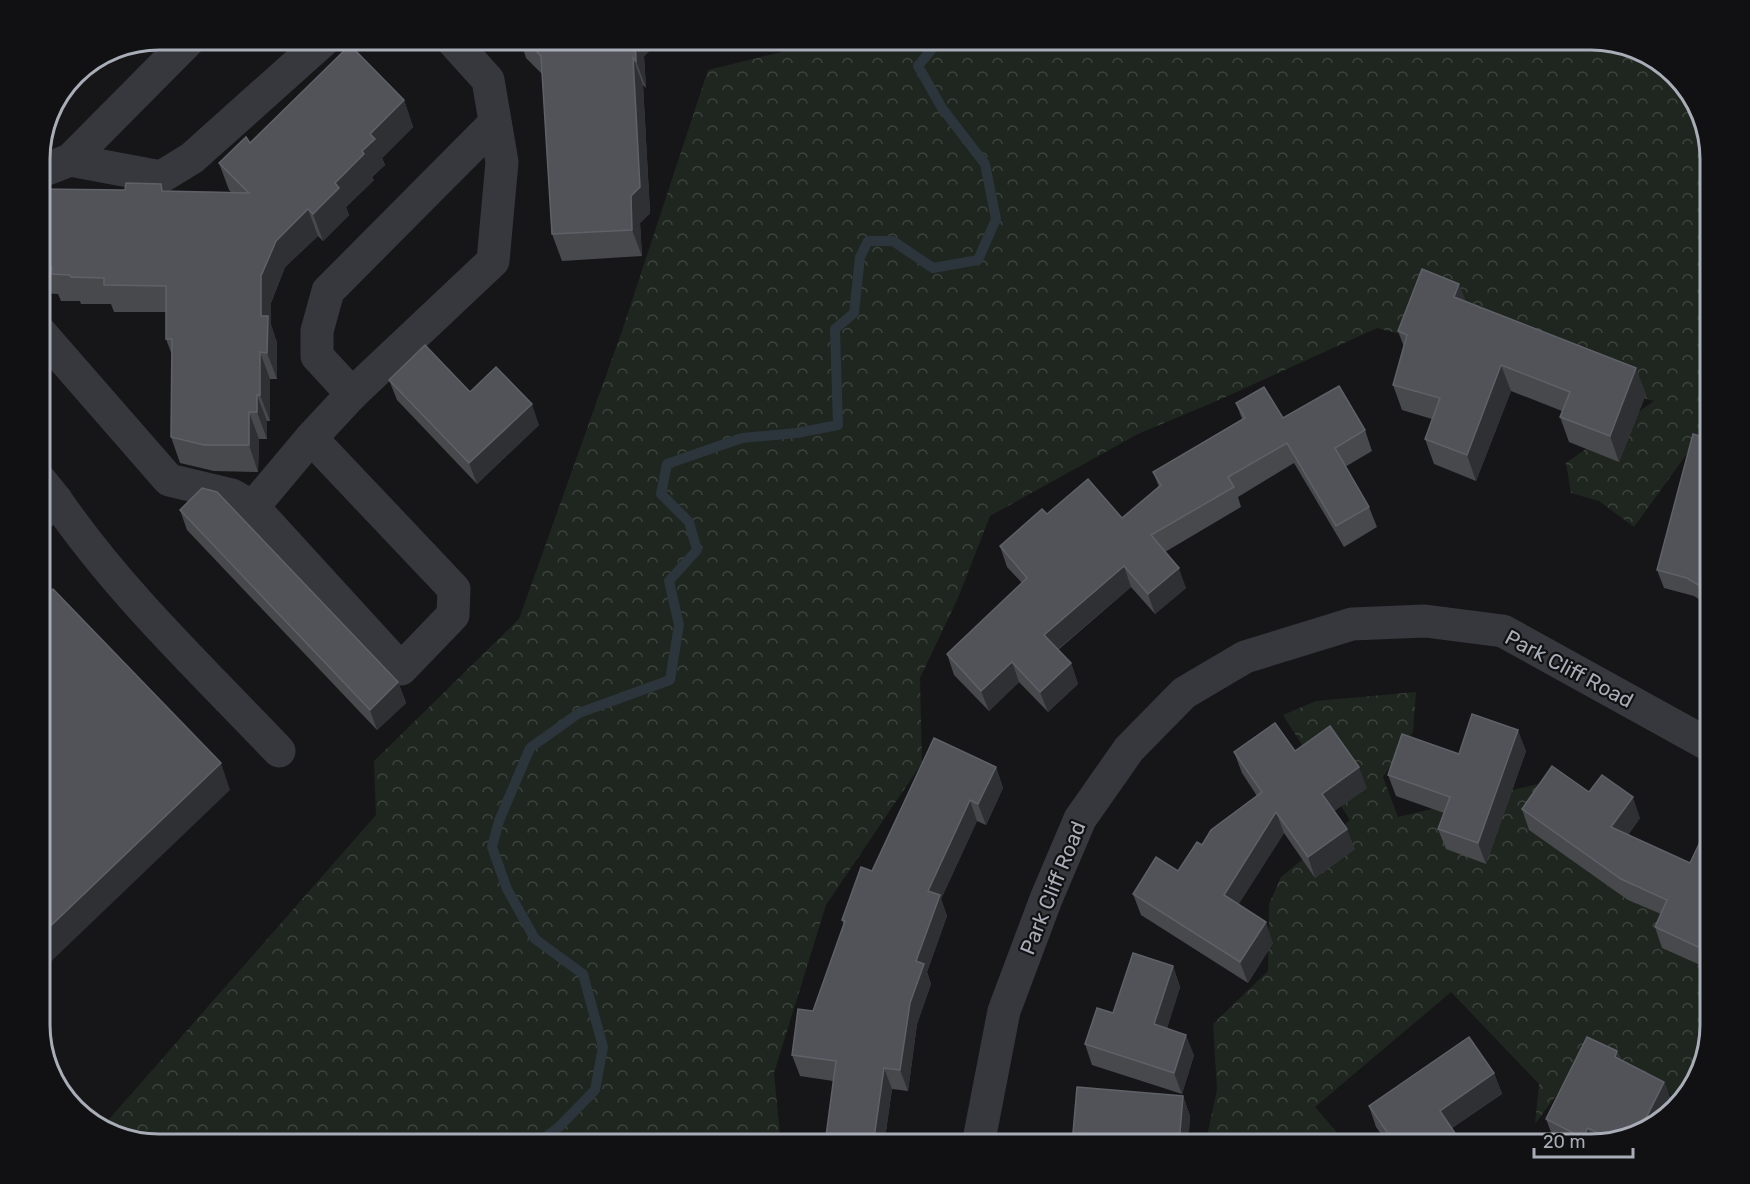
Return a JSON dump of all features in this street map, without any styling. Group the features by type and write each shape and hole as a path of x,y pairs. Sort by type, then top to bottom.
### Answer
{"street":[{"path":"50,168 70,160 179,50"},
{"path":"70,160 161,177 192,158 313,50"},
{"path":"253,507 311,438 352,394 493,261 502,162 488,80 461,50"},
{"path":"352,394 318,356 317,331 328,291 495,123"},
{"path":"50,344 170,480 232,495 253,507 401,669 453,615 454,589 311,438"},
{"path":"50,503 128,591 279,751"},
{"name":"Park Cliff Road","path":"980,1134 1004,1011 1046,898 1080,819 1129,749 1184,693 1245,657 1352,624 1425,621 1503,631 1700,740"}],"green space":[{"path":"789,50 1606,50 1627,55 1652,68 1674,86 1695,123 1700,144 1700,447 1694,444 1634,527 1599,501 1571,493 1566,463 1654,401 1377,328 1138,434 990,516 958,598 920,678 922,763 826,905 774,1073 780,1134 144,1134 110,1123 107,1121 376,815 374,761 519,619 622,331 708,70"},
{"path":"1416,692 1413,732 1383,777 1398,817 1542,783 1700,917 1698,1047 1689,1074 1674,1098 1652,1075 1576,1069 1535,1124 1539,1084 1451,992 1315,1107 1338,1134 1207,1134 1217,1090 1213,1024 1268,971 1269,904 1281,877 1350,820 1283,715 1316,701"},
{"path":"70,1089 91,1111 76,1098"}],"building":[{"path":"345,50 355,50 404,100 370,134 375,139 362,151 364,154 335,183 339,188 313,214 308,209 276,241 261,276 261,316 268,316 267,353 260,352 260,395 257,395 257,412 249,412 249,445 204,445 171,437 172,339 166,339 166,286 104,285 104,278 51,274 50,189 125,190 126,183 161,184 162,191 249,193 219,163 246,137 250,143"},
{"path":"535,50 636,50 636,61 633,58 640,187 631,196 632,230 552,234 541,56"},
{"path":"1422,269 1459,284 1454,297 1636,368 1610,436 1560,417 1570,392 1501,365 1467,455 1425,439 1440,398 1393,385 1407,335 1398,331"},
{"path":"425,345 470,392 496,367 532,404 469,463 389,380"},
{"path":"1339,386 1365,430 1335,448 1369,507 1336,526 1287,443 1228,477 1234,487 1151,535 1179,568 1148,594 1124,566 1044,635 1071,663 1040,692 1012,662 981,691 947,654 1027,578 1000,546 1042,509 1047,514 1088,479 1122,518 1161,485 1153,472 1245,418 1236,403 1264,387 1283,418"},
{"path":"1693,434 1700,436 1700,586 1687,578 1657,570"},
{"path":"202,488 217,492 398,682 370,710 180,510"},
{"path":"53,589 221,763 50,926 50,592"},
{"path":"1472,714 1518,730 1478,843 1438,829 1450,797 1388,775 1402,734 1459,754"},
{"path":"1275,723 1295,751 1330,726 1359,767 1322,794 1347,829 1308,857 1276,812 1224,895 1266,922 1240,962 1133,894 1156,857 1178,871 1197,842 1202,845 1211,830 1262,792 1234,752"},
{"path":"934,738 996,767 978,804 970,800 928,891 940,895 916,961 924,964 910,1003 900,1070 884,1068 875,1134 826,1134 836,1061 792,1055 798,1009 813,1011 845,921 842,920 861,867 872,871"},
{"path":"1552,766 1589,792 1602,775 1633,797 1611,827 1690,863 1700,842 1700,948 1655,927 1667,900 1621,879 1522,809"},
{"path":"1133,953 1173,966 1154,1024 1186,1035 1174,1073 1085,1044 1097,1008 1113,1013"},
{"path":"1469,1037 1494,1073 1440,1111 1456,1134 1388,1134 1369,1106"},
{"path":"1587,1037 1617,1051 1615,1057 1664,1082 1645,1121 1620,1131 1600,1134 1588,1128 1585,1134 1575,1134 1546,1119"},
{"path":"1077,1087 1183,1096 1180,1134 1073,1133"}],"waterway":[{"path":"550,1134 595,1090 603,1047 583,974 535,939 507,889 492,847 499,821 530,748 579,713 670,680 679,625 669,581 697,550 689,522 661,494 667,464 742,438 797,433 838,425 835,329 854,313 860,257 868,241 893,241 933,268 978,260 996,219 985,164 942,108 918,66 931,50"}]}
